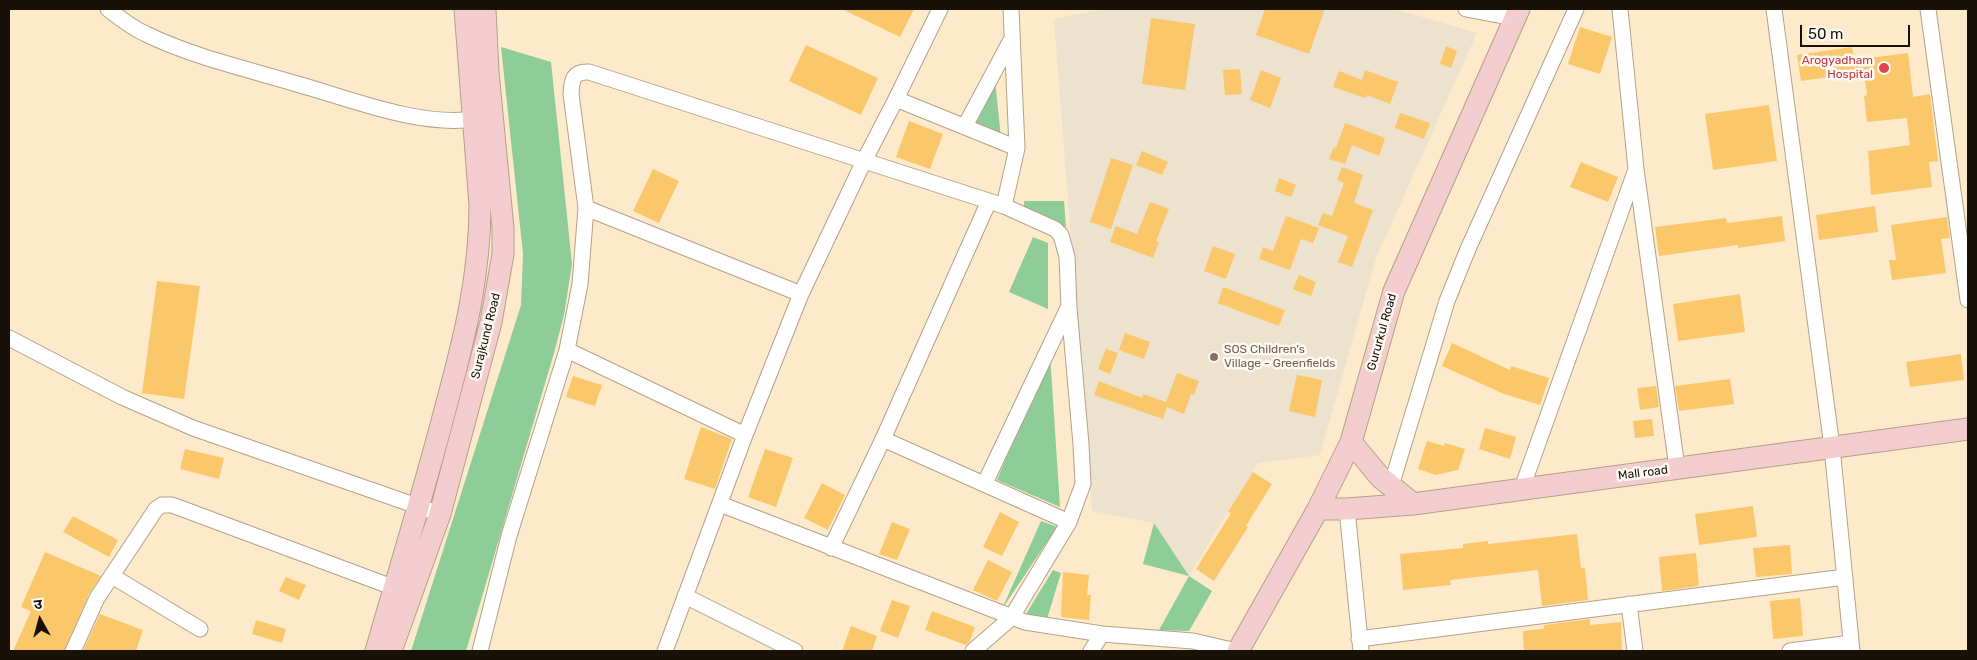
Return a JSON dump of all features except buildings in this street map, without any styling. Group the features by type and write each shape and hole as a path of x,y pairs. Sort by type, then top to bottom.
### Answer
{"street":[{"path":"108,9 147,35 198,55 408,116 444,121 474,119"},
{"name":"Surajkund Road","path":"430,511 476,281 480,237 480,205 465,9"},
{"name":"Surajkund Road","path":"376,651 402,591 430,511 491,322 502,254 503,228 488,72 485,9"},
{"path":"665,651 745,435 801,294 864,161 940,9"},
{"path":"1004,206 1017,148 1011,9"},
{"path":"1468,9 1517,13"},
{"path":"1391,486 1447,300 1576,9"},
{"path":"1620,9 1636,170 1677,468"},
{"path":"1774,9 1832,447 1852,647 1790,651"},
{"path":"1928,9 1968,300"},
{"name":"Gururkul Road","path":"1237,651 1318,509 1351,442 1394,291 1517,13"},
{"path":"964,126 1011,40"},
{"path":"480,651 509,536 567,350 580,284 586,208 571,94 574,76 583,72 588,72 1004,206 1054,229 1061,235 1066,256 1068,308 1083,484 1069,522 1011,618 973,651"},
{"path":"896,99 1017,148"},
{"path":"1522,488 1636,170"},
{"path":"831,548 883,439 989,201"},
{"path":"586,208 801,294"},
{"path":"985,483 1068,308"},
{"path":"9,338 156,414 430,511"},
{"path":"567,350 745,435"},
{"name":"Mall road","path":"1318,509 1347,509 1413,504 1968,429"},
{"path":"883,439 1069,522"},
{"path":"1351,442 1380,477 1413,504"},
{"path":"73,651 96,598 156,509 162,505 169,504 276,542 402,591"},
{"path":"720,504 1011,618 1042,626 1102,634 1185,640 1237,651"},
{"path":"1347,509 1360,645 1629,604 1845,576"},
{"path":"112,576 200,629"},
{"name":"Surajkund Road","path":"391,651 402,591"},
{"path":"685,596 773,647 795,651"},
{"path":"1629,604 1635,651"},
{"path":"1091,651 1102,634"}],"shaded area":[{"name":"SOS Children's Village - Greenfields","path":"1104,9 1394,9 1477,33 1376,258 1320,455 1258,463 1189,576 1154,523 1092,511 1054,19"}],"green space":[{"path":"501,47 551,62 572,264 564,315 554,353 466,651 411,651 521,305 523,254"},
{"path":"995,80 1001,138 970,127"},
{"path":"1024,201 1064,201 1066,227 1024,210"},
{"path":"1033,237 1048,243 1048,309 1009,292"},
{"path":"1050,354 1060,507 997,480"},
{"path":"1041,521 1057,527 1002,609"},
{"path":"1154,523 1189,576 1143,564"},
{"path":"1053,570 1061,573 1047,619 1026,614"},
{"path":"1189,576 1212,591 1189,631 1159,630"}],"place":[{"name":"Arogyadham Hospital","path":"1884,68"},
{"name":"SOS Children's Village - Greenfields","path":"1214,357"}]}
